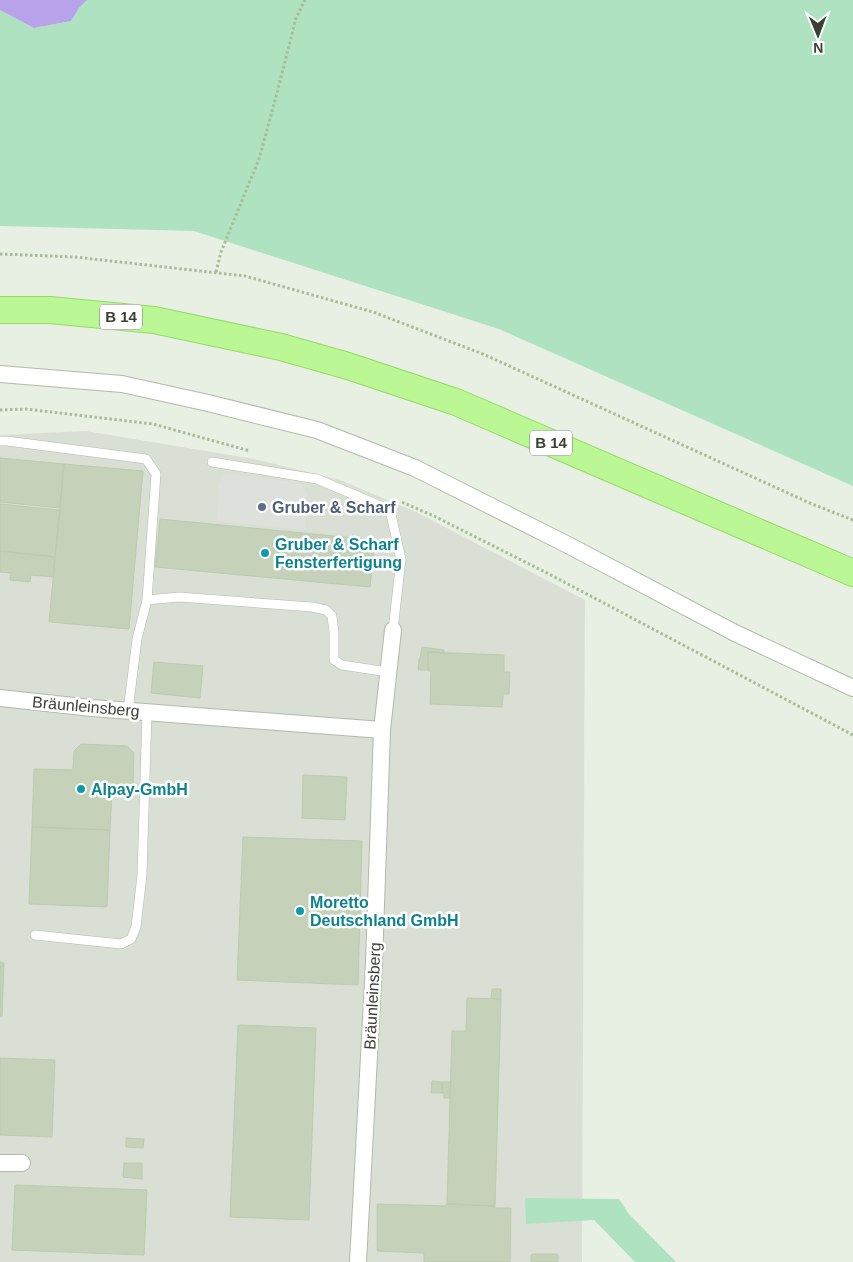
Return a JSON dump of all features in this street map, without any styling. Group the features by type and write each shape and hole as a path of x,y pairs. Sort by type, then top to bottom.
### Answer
{"main road":[{"name":"B 14","path":"0,310 50,310 154,320 281,347 348,366 456,402 853,573"},
{"path":"0,328 48,328 159,337 240,338"}],"street":[{"path":"0,374 122,384 317,430 415,468 568,545 735,633 853,688"},
{"name":"Bräunleinsberg","path":"358,1262 374,964 382,730 392,630"},
{"name":"Bräunleinsberg","path":"0,698 128,711 382,730"},
{"path":"0,1163 22,1163"}],"lane":[{"path":"0,441 146,459 156,474 147,600 137,639 128,711"},
{"path":"212,462 317,479 390,510 401,559 392,630"},
{"path":"147,600 179,597 312,606 326,610 332,616 334,660 342,666 388,672"},
{"path":"35,935 121,944 130,939 136,927 142,875 147,712"}],"path":[{"path":"216,272 221,252 259,159 296,18 305,0"},
{"path":"0,254 75,257 245,276 373,312 483,354 812,504 853,520"},
{"path":"0,410 26,409 153,424 256,453"},
{"path":"400,501 549,574 853,735"}],"shaded area":[{"path":"0,0 87,0 79,8 71,21 34,28 0,10"},
{"path":"86,431 254,459 340,480 416,512 585,600 582,1262 0,1262 0,435"},
{"name":"Gruber & Scharf","path":"226,474 300,483 308,493 305,530 217,521 219,483"}],"green space":[{"path":"87,0 853,0 853,486 499,329 194,231 0,226 0,10 34,28 71,21 79,8"},
{"path":"525,1198 619,1199 629,1214 676,1262 635,1262 594,1220 526,1224"}],"building":[{"path":"0,458 64,464 60,508 0,502"},
{"path":"64,464 143,471 129,629 49,622"},
{"path":"0,504 60,510 55,557 0,551"},
{"name":"Gruber & Scharf Fensterfertigung","path":"160,519 375,540 370,587 155,567"},
{"path":"0,551 55,557 53,577 31,575 30,582 10,580 11,573 0,572"},
{"path":"422,647 444,650 444,653 428,652 428,670 418,670"},
{"path":"428,652 504,655 504,672 510,672 509,694 503,694 502,707 430,704 431,671 428,671"},
{"path":"154,662 203,666 200,698 151,693"},
{"name":"Alpay-GmbH","path":"81,744 127,746 134,753 133,786 125,792 112,792 110,830 32,827 34,769 73,770 74,751"},
{"path":"303,775 347,777 345,820 302,818"},
{"path":"32,827 110,830 107,907 29,904"},
{"name":"Moretto Deutschland GmbH","path":"243,837 362,841 358,985 237,980"},
{"path":"0,962 4,963 2,1016 0,1016"},
{"path":"492,989 501,989 501,999 491,998"},
{"path":"467,998 501,999 495,1206 447,1204 452,1031 466,1031"},
{"path":"238,1025 316,1028 309,1220 230,1217"},
{"path":"0,1058 55,1060 52,1137 0,1135"},
{"path":"432,1081 442,1082 442,1093 431,1093"},
{"path":"442,1082 451,1082 450,1098 444,1098"},
{"path":"126,1138 144,1139 143,1148 126,1147"},
{"path":"124,1163 142,1163 142,1179 123,1177"},
{"path":"15,1185 147,1190 144,1255 12,1250"},
{"path":"377,1204 446,1206 447,1204 511,1208 510,1262 424,1262 424,1253 377,1251"},
{"path":"557,1254 558,1262 531,1262 531,1255"}],"place":[{"name":"Gruber & Scharf","path":"262,507"},
{"name":"Gruber & Scharf Fensterfertigung","path":"265,553"},
{"name":"Alpay-GmbH","path":"81,789"},
{"name":"Moretto Deutschland GmbH","path":"300,911"}]}
